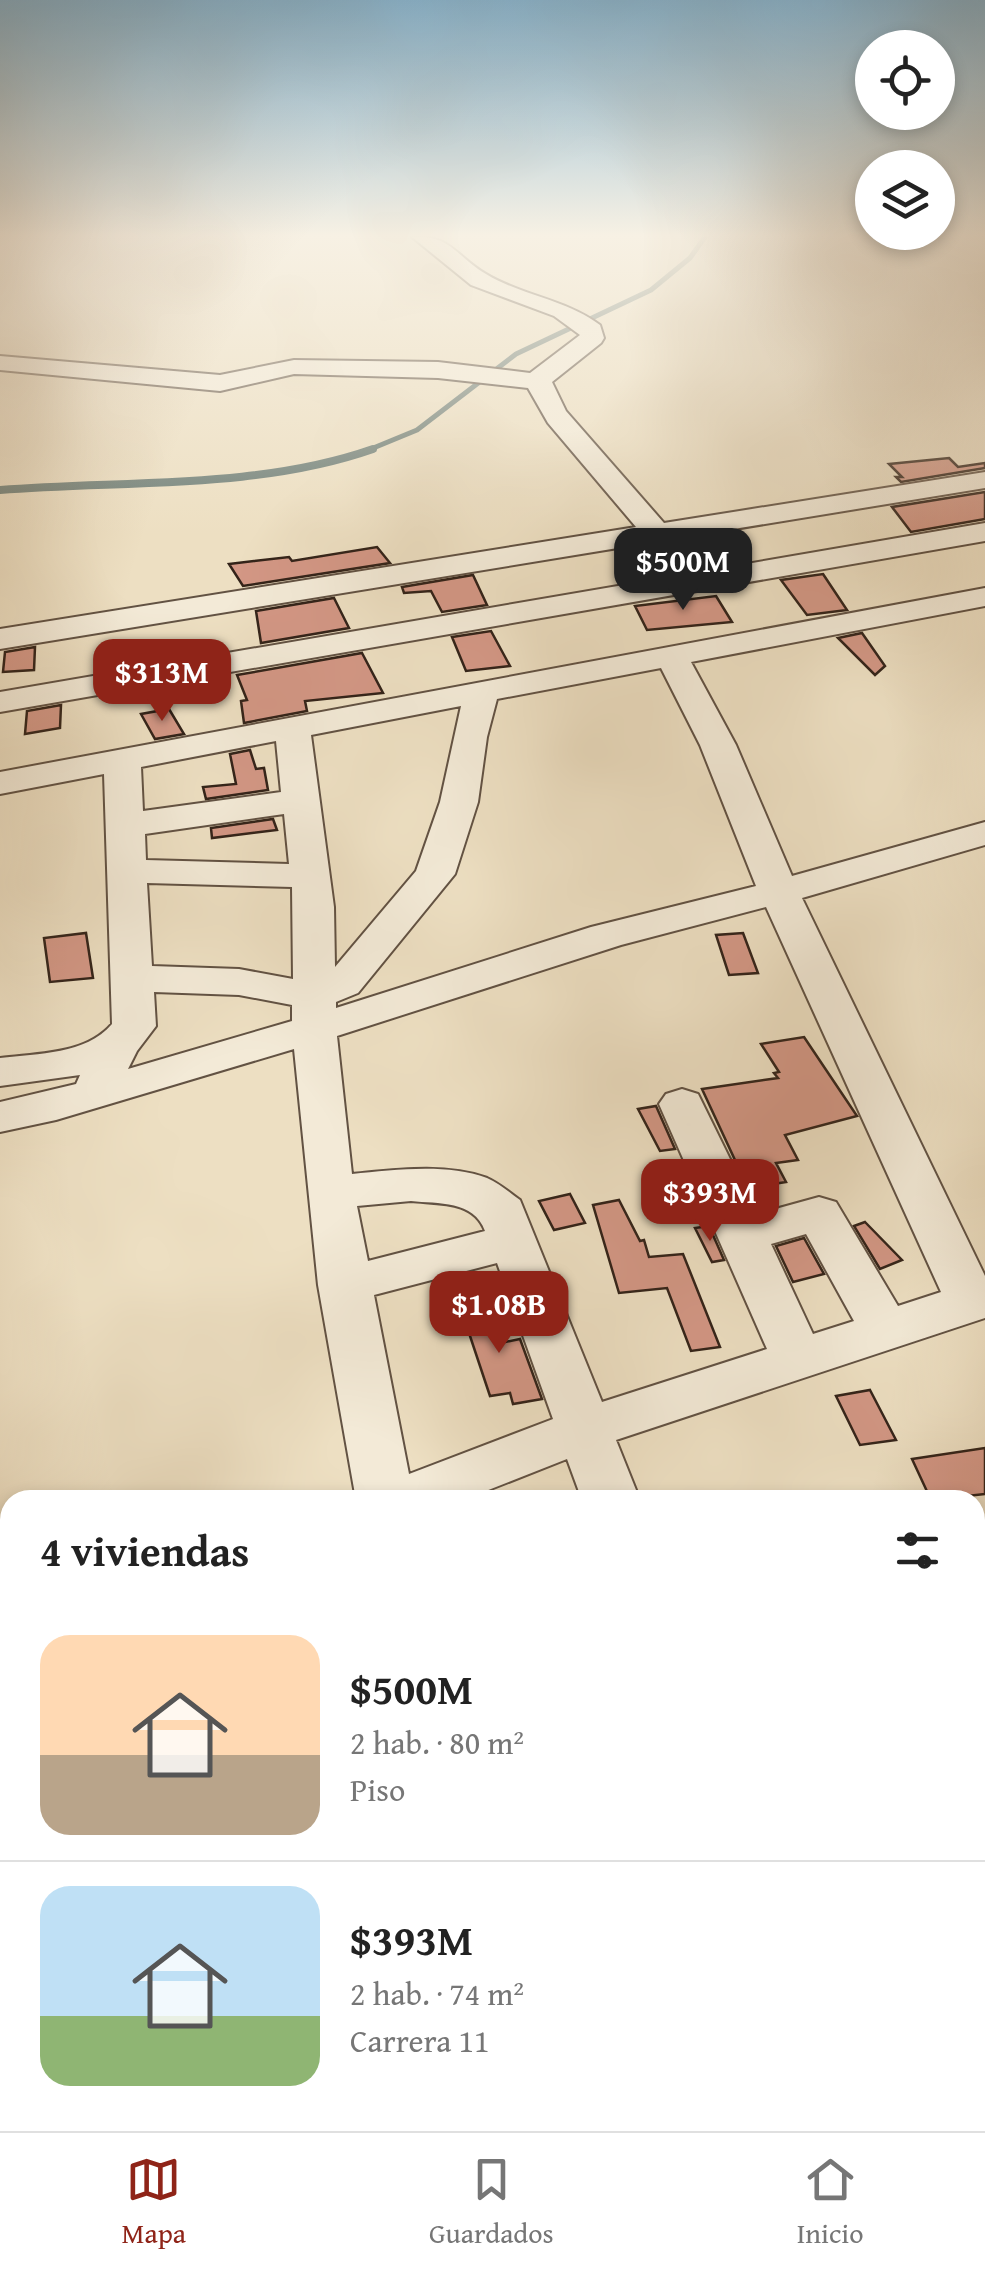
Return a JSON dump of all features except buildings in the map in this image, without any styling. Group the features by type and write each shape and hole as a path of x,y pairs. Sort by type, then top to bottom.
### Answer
{"street":[{"path":"592,336 543,373 538,382 546,407 657,533"},
{"path":"0,363 92,368 197,382 220,382 294,367 428,370 538,382"},
{"path":"0,639 985,480"},
{"path":"916,491 972,534 985,565"},
{"path":"0,702 972,534"},
{"path":"0,783 985,597"},
{"path":"194,608 196,668 206,743"},
{"path":"529,611 559,676"},
{"path":"428,1490 584,1429 978,1300 779,892 718,745 671,656"},
{"path":"314,1013 436,874 459,802 469,737 484,690"},
{"path":"292,726 314,907 314,1013 330,1192 383,1490"},
{"path":"96,1091 116,1047 134,1026 122,759"},
{"path":"124,826 301,800"},
{"path":"0,1117 40,1110 314,1013 779,892 985,832"},
{"path":"126,871 310,876"},
{"path":"132,978 238,982 314,1013"},
{"path":"0,1072 84,1061 116,1047"},
{"path":"682,1104 798,1358"},
{"path":"330,1192 411,1185 474,1191 503,1212 607,1490"},
{"path":"742,1235 819,1214 885,1330"},
{"path":"344,1285 514,1241"}],"waterway":[{"path":"366,451 417,430 516,354 553,336"},
{"path":"0,490 236,477 328,462 373,449"}]}
